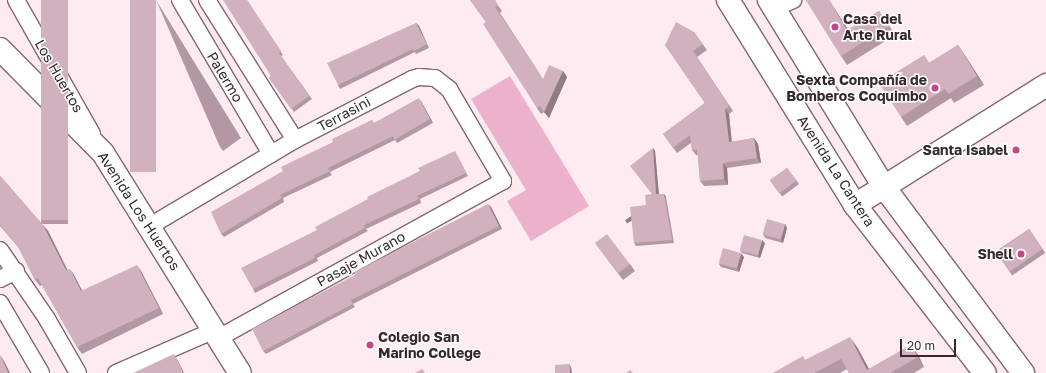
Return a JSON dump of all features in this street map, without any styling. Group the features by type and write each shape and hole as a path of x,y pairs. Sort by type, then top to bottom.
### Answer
{"main road":[{"name":"Avenida La Cantera","path":"728,0 855,205 985,373"},
{"path":"779,3 884,187 1023,373"},
{"name":"Avenida Los Huertos","path":"0,50 103,153 150,226 240,373"},
{"path":"855,205 1046,85"}],"street":[{"name":"Los Huertos","path":"16,0 103,153"},
{"name":"Palermo","path":"180,0 271,154"},
{"name":"Palermo","path":"207,0 295,140"},
{"name":"Terrasini","path":"150,226 295,140 412,79 427,77 442,83 449,89 503,181"},
{"name":"Pasaje Murano","path":"116,373 217,334 503,181"},
{"path":"0,250 16,271 78,373"},
{"path":"0,279 16,271"},
{"path":"0,303 41,373"}],"shaded area":[{"path":"510,76 589,206 531,241 507,201 526,190 471,99"}],"building":[{"path":"41,0 68,0 68,220 41,220"},
{"path":"130,0 156,0 156,172 130,172"},
{"path":"223,0 247,0 281,51 279,53 309,96 291,109 269,78 271,76"},
{"path":"470,0 495,0 498,5 495,7 543,79 549,65 563,71 544,112 540,106 537,108 483,24 486,22"},
{"name":"Casa del Arte Rural","path":"806,0 829,0 847,30 879,11 889,26 841,56"},
{"path":"676,22 694,32 703,44 693,51 729,106 725,109 729,142 754,138 757,158 723,163 724,179 700,181 697,149 692,150 690,135 673,148 663,134 705,103 665,45"},
{"path":"416,23 427,44 414,51 413,49 338,85 327,63"},
{"name":"Sexta Compañía de Bomberos Coquimbo","path":"958,45 977,76 948,94 945,89 901,117 879,83 924,55 929,63"},
{"path":"419,98 430,119 394,140 393,136 328,168 330,171 280,195 282,198 221,234 211,212 283,171 281,167 333,142 332,139 372,120 374,123"},
{"path":"653,148 656,194 664,194 672,240 634,243 630,207 646,205 645,195 652,194 630,166"},
{"path":"455,151 466,173 417,196 419,199 364,225 365,228 314,255 315,258 253,289 241,268 317,230 315,227 368,199 367,197 420,171 418,168"},
{"path":"787,168 796,181 779,193 770,180"},
{"path":"0,176 43,225 66,270 70,269 81,291 137,265 159,308 77,347 38,278 35,280 17,245 0,225"},
{"path":"488,204 499,226 351,300 353,304 263,351 252,329 355,275 354,272"},
{"path":"767,219 785,224 781,240 763,234"},
{"name":"Shell","path":"1029,229 1043,249 1010,272 996,252"},
{"path":"607,234 630,264 618,273 595,243"},
{"path":"744,235 762,240 758,256 740,250"},
{"path":"723,248 741,253 737,269 719,263"},
{"path":"850,337 867,370 911,345 918,357 890,373 849,373 841,359 814,373 773,373 803,356 805,360"},
{"path":"174,354 183,373 133,373"},
{"path":"0,355 8,373 0,373"},
{"path":"569,364 570,373 555,373 555,365"},
{"path":"422,369 425,373 415,373"},
{"path":"630,370 633,373 626,373"}],"place":[{"name":"Casa del Arte Rural","path":"835,27"},
{"name":"Sexta Compañía de Bomberos Coquimbo","path":"935,88"},
{"name":"Santa Isabel","path":"1016,150"},
{"name":"Shell","path":"1021,254"},
{"name":"Colegio San Marino College","path":"370,345"}]}
